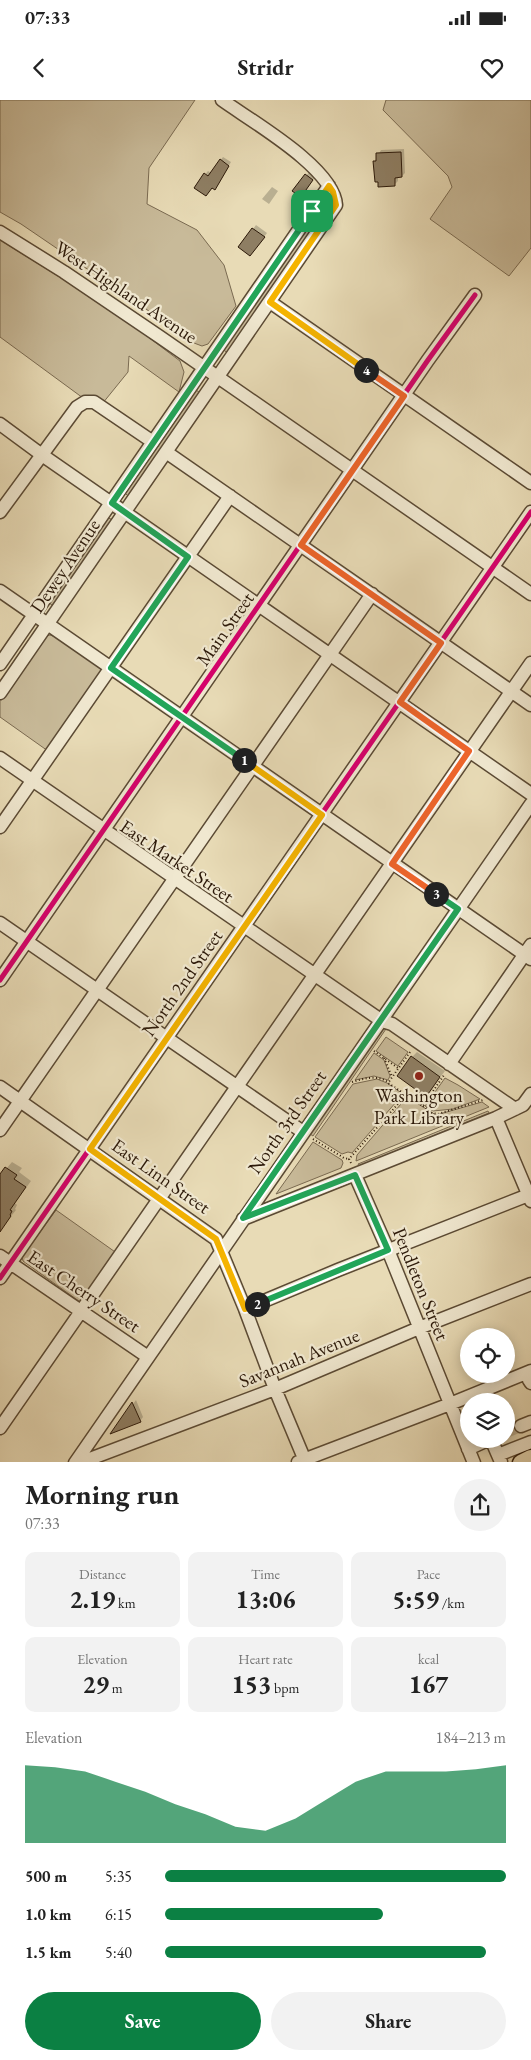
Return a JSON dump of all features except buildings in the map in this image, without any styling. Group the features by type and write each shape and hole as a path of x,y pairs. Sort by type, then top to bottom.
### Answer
{"main road":[{"path":"521,1462 531,1458"}],"street":[{"name":"Dewey Avenue","path":"0,693 336,205 333,192 317,169 222,100"},
{"name":"Dewey Avenue","path":"0,664 329,186"},
{"name":"West Highland Avenue","path":"0,232 64,272 531,594"},
{"name":"Main Street","path":"0,980 475,295"},
{"path":"270,302 531,483"},
{"path":"0,512 77,407 86,402 94,402 153,442"},
{"path":"0,424 188,557 531,794"},
{"path":"166,452 531,704"},
{"path":"0,827 230,496"},
{"name":"North 2nd Street","path":"0,1278 5,1260 90,1149 531,512"},
{"path":"0,591 392,864 458,909 529,953 447,1070"},
{"path":"0,1130 372,594"},
{"path":"0,1428 531,663"},
{"name":"East Market Street","path":"0,758 382,1021 392,1024 447,1070 523,1105"},
{"name":"North 3rd Street","path":"74,1462 243,1218 308,1135 382,1021 531,804"},
{"path":"0,923 308,1135"},
{"name":"East Linn Street","path":"0,1087 159,1197 216,1239 245,1309 303,1462"},
{"path":"243,1218 354,1170 496,1118 523,1105 531,1094"},
{"path":"245,1309 388,1250 530,1197 496,1118"},
{"name":"Pendleton Street","path":"354,1170 474,1462"},
{"name":"East Cherry Street","path":"5,1260 148,1357"},
{"name":"Savannah Avenue","path":"79,1462 275,1389 419,1328 531,1284"},
{"path":"303,1462 531,1371"},
{"path":"531,1379 531,1384"},
{"path":"499,1459 531,1442"}],"path":[{"path":"374,1051 398,1068"},
{"path":"388,1082 410,1052"},
{"path":"384,1058 392,1077"},
{"path":"423,1106 447,1070"},
{"path":"352,1082 370,1078 382,1079 432,1113 438,1114 483,1100"},
{"path":"350,1159 406,1095"},
{"path":"308,1135 344,1158 350,1159"},
{"path":"350,1159 354,1170"}],"shaded area":[{"path":"0,100 195,100 149,168 147,204 197,230 224,265 236,306 208,344 202,346 194,343 21,224 0,212"},
{"path":"386,100 531,100 531,248 509,276 430,219 452,187 448,176 383,110"},
{"path":"323,203 330,203 228,353 222,349"},
{"path":"0,240 111,309 180,361 184,372 179,392 129,356 128,372 98,409 0,337"},
{"path":"196,390 199,392 199,396 128,496 125,493"},
{"path":"111,519 110,524 56,604 52,605 49,603 105,520"},
{"path":"50,635 56,637 105,671 48,751 0,717 0,700 44,637"},
{"path":"388,1026 313,1136 310,1134 384,1028"},
{"path":"386,1037 408,1052 398,1066 376,1051"},
{"path":"374,1053 384,1060 390,1076 388,1080 374,1076 355,1080"},
{"path":"445,1078 480,1099 453,1109 433,1111 425,1106"},
{"path":"377,1079 387,1083 403,1094 352,1153 342,1154 315,1137 353,1084"},
{"path":"407,1097 436,1115 482,1102 489,1107 356,1161 357,1155"},
{"path":"488,1111 489,1113 359,1166 358,1164"},
{"path":"313,1142 342,1160 341,1168 276,1194"},
{"path":"56,1210 118,1254 83,1304 23,1261 22,1257"}],"tunnel":[{"path":"515,1428 521,1426"}],"cycle path":[{"path":"0,980 428,360 475,295"},
{"path":"0,1278 531,512"}],"place":[{"name":"Washington Park Library","path":"419,1076"}],"route":[{"path":"329,186 336,199 336,205 270,302 404,396 301,545 441,643 400,702 469,751 392,864 458,909 382,1021 243,1218 355,1175 388,1250 245,1309 216,1239 90,1149 322,815 111,668 188,557 112,503 312,211 329,186"}]}
